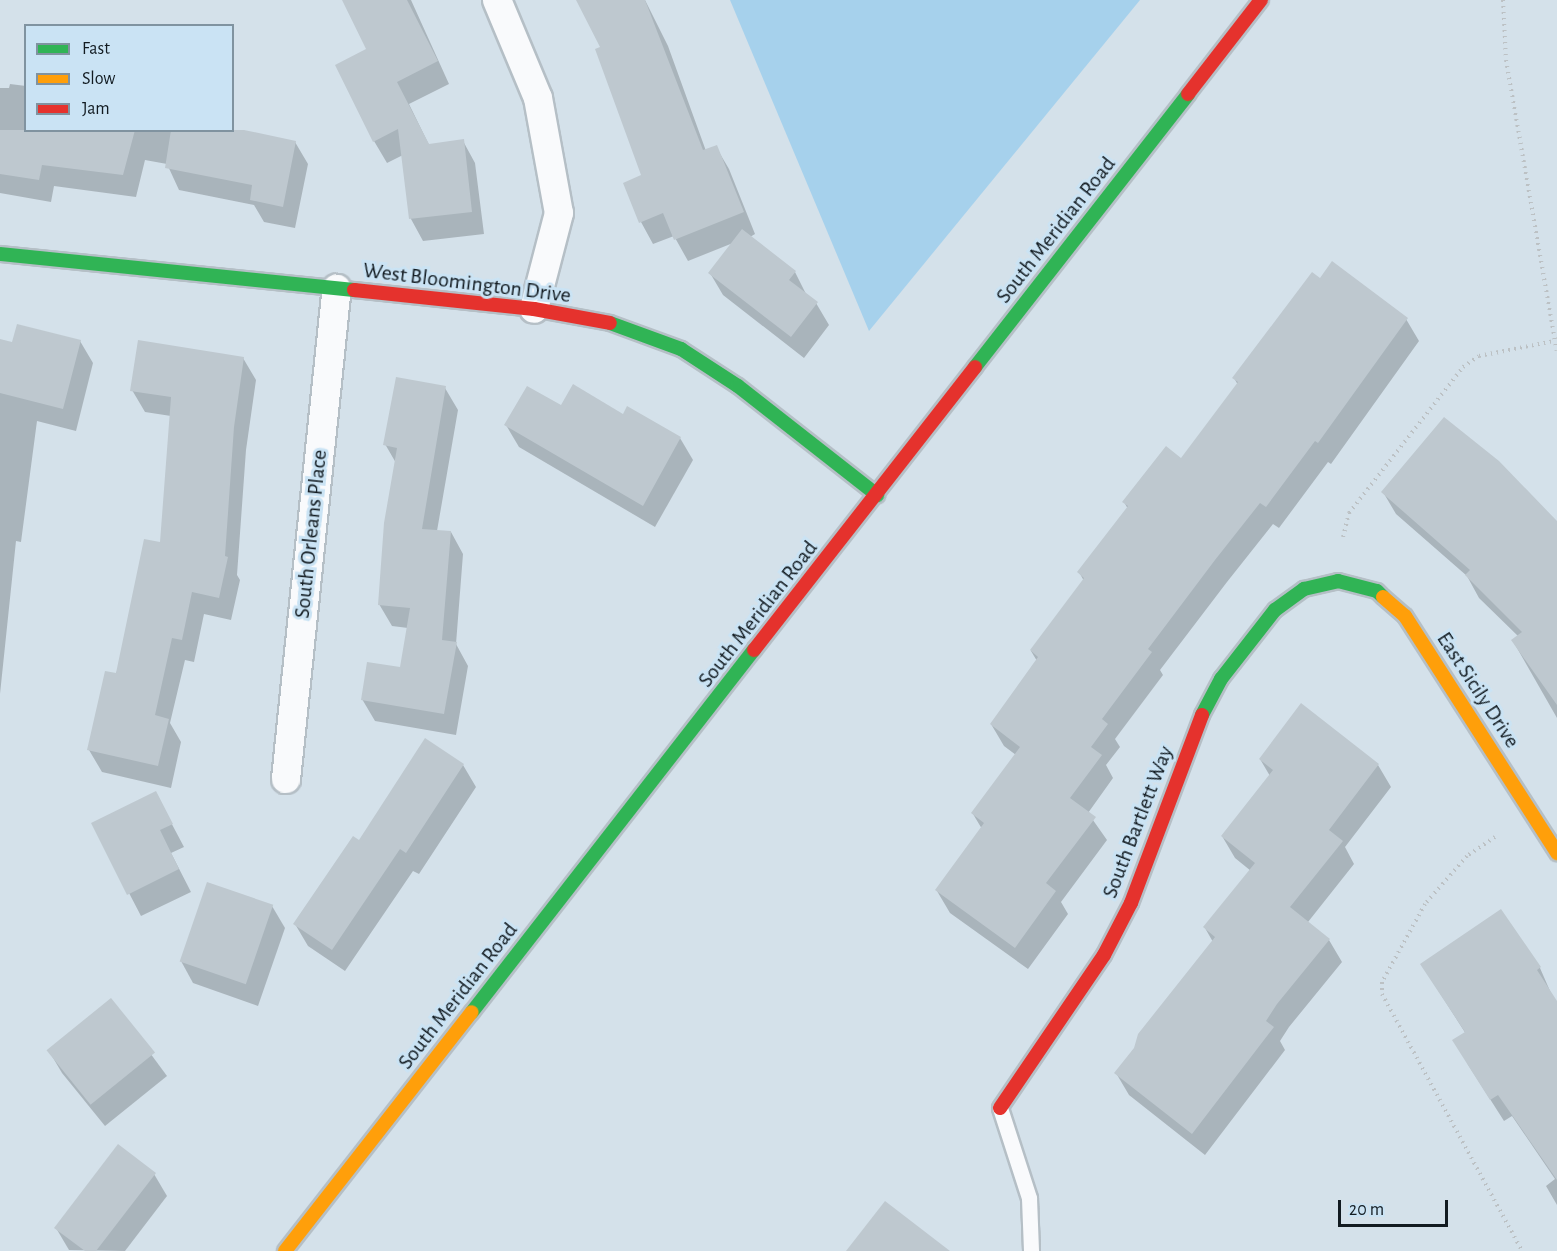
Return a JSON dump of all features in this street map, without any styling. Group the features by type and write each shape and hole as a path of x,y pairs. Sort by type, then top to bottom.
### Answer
{"street":[{"path":"497,0 538,98 559,213 534,309"},
{"name":"South Meridian Road","path":"285,1251 1261,0"},
{"name":"West Bloomington Drive","path":"0,254 534,309 621,325 681,349 738,386 877,495"},
{"name":"South Orleans Place","path":"286,779 337,289"},
{"name":"East Sicily Drive","path":"1338,581 1377,591 1405,616 1557,853"},
{"name":"South Bartlett Way","path":"1000,1108 1104,955 1131,903 1196,726 1221,679 1275,610 1304,589 1338,581"}],"lane":[{"path":"1000,1108 1029,1198 1031,1251"}],"path":[{"path":"1503,0 1506,60 1557,351"},
{"path":"1343,537 1349,513 1463,367 1479,356 1554,341"},
{"path":"1495,837 1467,856 1425,904 1382,982 1382,994 1522,1251"}],"shaded area":[{"path":"730,0 1140,0 869,331"}],"building":[{"path":"342,0 407,0 438,61 397,82 429,144 464,139 472,212 409,219 398,129 373,142 335,65 366,49"},
{"path":"576,0 645,0 703,150 717,145 744,212 674,240 663,213 639,223 623,183 641,175 595,49 600,47"},
{"path":"0,130 134,132 123,175 42,165 39,180 0,174"},
{"path":"244,130 296,141 283,207 250,200 252,185 165,168 171,132"},
{"path":"742,229 796,271 789,280 818,302 791,337 708,273"},
{"path":"1332,261 1408,318 1318,443 1315,441 1266,507 1260,503 1215,560 1148,649 1152,652 1102,719 1108,724 1091,747 1102,755 1070,798 1096,817 1046,883 1056,891 1015,948 935,890 984,823 971,813 1020,747 990,724 1038,657 1030,650 1084,578 1077,572 1128,506 1122,502 1166,446 1181,458 1238,382 1232,378 1312,272 1320,278"},
{"path":"17,324 81,340 63,409 0,393 0,339 12,342"},
{"path":"138,340 244,357 234,427 225,556 228,557 219,598 192,592 182,640 172,638 155,715 169,719 158,766 87,750 105,671 116,673 144,539 160,542 171,397 130,391"},
{"path":"396,377 446,386 422,529 451,531 442,640 457,642 444,714 361,700 367,662 400,667 410,608 378,605 384,523 397,448 383,445"},
{"path":"573,384 623,414 627,406 681,437 643,506 504,425 527,386 561,405"},
{"path":"1444,417 1499,461 1557,521 1557,705 1511,640 1522,632 1465,575 1470,570 1381,492"},
{"path":"1301,703 1379,764 1329,830 1343,841 1290,907 1330,939 1277,1004 1266,1021 1274,1027 1192,1134 1114,1073 1134,1048 1138,1034 1215,937 1203,927 1255,863 1221,836 1273,770 1259,759"},
{"path":"425,738 464,764 406,853 400,849 332,950 293,924 353,836 359,840"},
{"path":"156,791 173,824 160,830 179,869 127,895 91,823"},
{"path":"207,882 273,905 246,984 180,961"},
{"path":"1501,909 1541,967 1537,970 1557,1001 1557,1180 1498,1095 1490,1100 1452,1040 1465,1032 1420,964"},
{"path":"111,998 155,1052 91,1105 46,1050"},
{"path":"118,1144 156,1173 96,1251 85,1251 54,1228"},
{"path":"885,1201 950,1251 846,1251"}],"traffic: fast":[{"path":"975,367 1188,94"},
{"path":"0,254 354,290"},
{"path":"610,323 681,349 738,386 877,495"},
{"path":"1202,715 1221,679 1275,610 1304,589 1338,581 1377,591 1383,597"},
{"path":"472,1012 754,650"}],"traffic: slow":[{"path":"1383,597 1405,616 1557,853"},
{"path":"285,1251 472,1012"}],"traffic: jam":[{"path":"1188,94 1261,0"},
{"path":"354,290 534,309 610,323"},
{"path":"754,650 975,367"},
{"path":"1000,1108 1104,955 1131,903 1202,715"}]}
